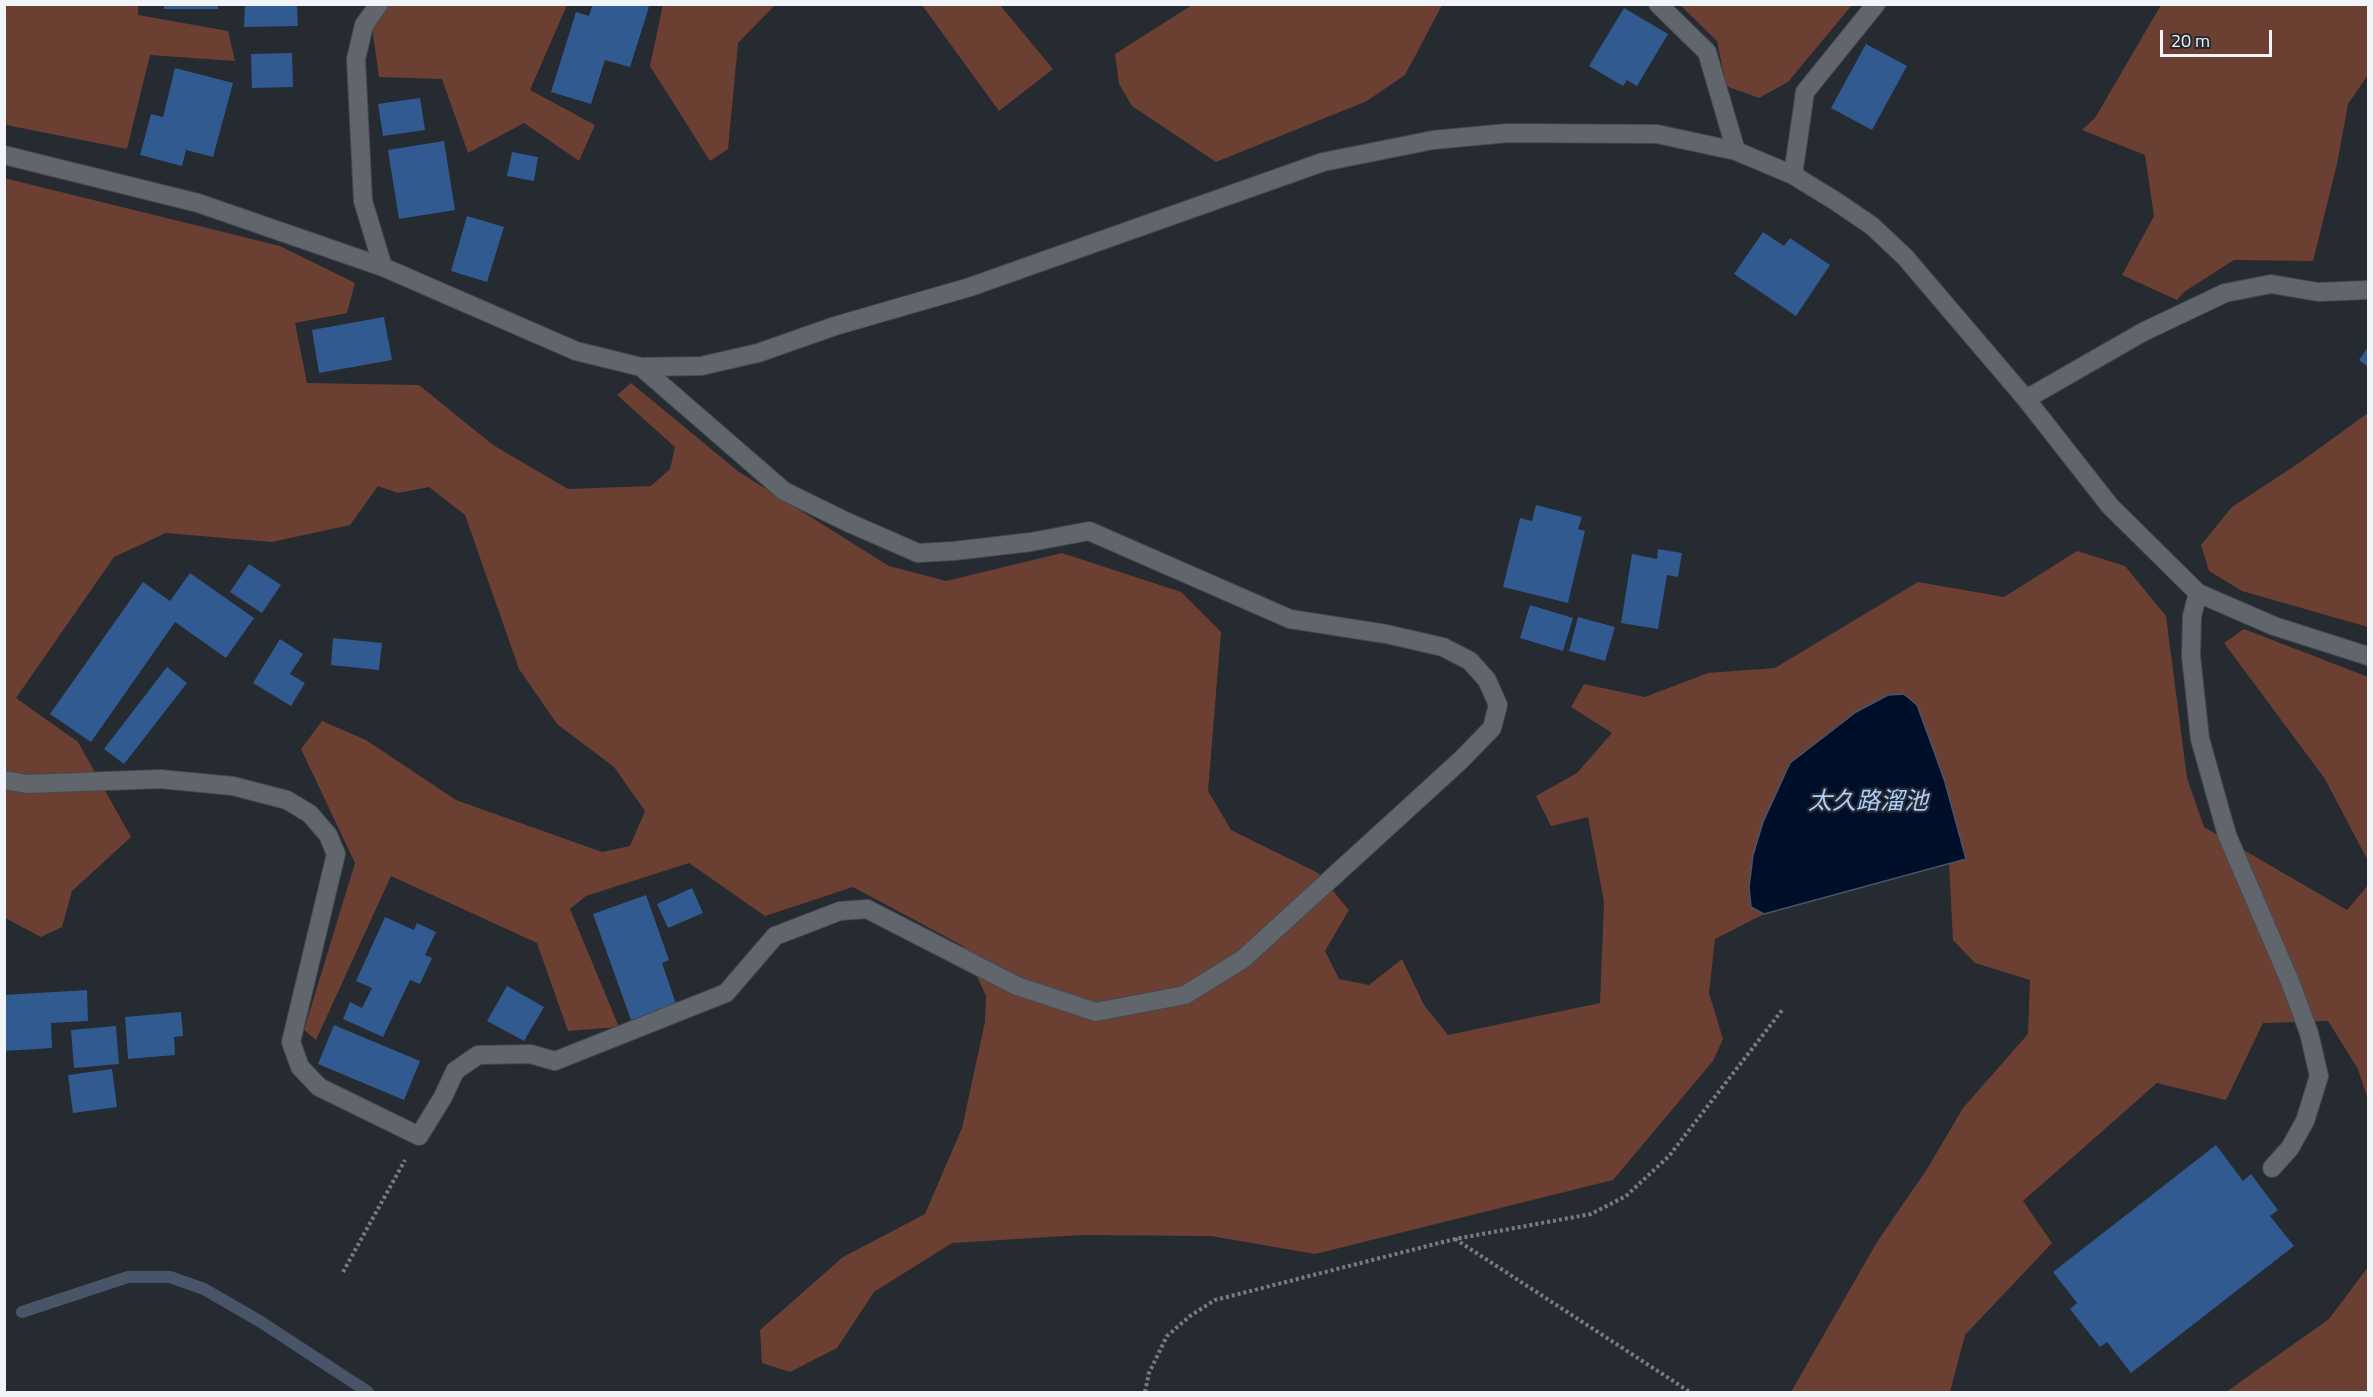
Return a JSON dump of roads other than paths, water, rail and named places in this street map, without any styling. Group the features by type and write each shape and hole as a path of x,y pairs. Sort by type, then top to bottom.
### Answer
{"street":[{"path":"379,4 364,25 356,59 363,201 383,267"},
{"path":"1658,4 1707,51 1736,151"},
{"path":"1793,175 1805,92 1876,4"},
{"path":"4,155 198,203 383,267 576,351 641,367 700,366 758,353 835,326 970,287 1323,162 1433,140 1508,133 1657,134 1736,151 1793,175 1872,226 1905,257 2026,399 2110,506 2198,593 2274,626 2368,656"},
{"path":"2026,399 2143,332 2225,293 2271,284 2318,292 2368,290"},
{"path":"4,780 27,784 160,779 233,786 287,800 310,814 328,835 336,855 291,1042 300,1067 320,1087 419,1136 443,1097 455,1071 478,1055 530,1054 555,1061 726,993 775,936 840,911 867,909 1017,986 1096,1012 1185,994 1243,959 1461,760 1492,728 1498,705 1487,680 1470,661 1443,647 1386,634 1290,619 1089,531 1031,542 918,553 784,491 641,367"},
{"path":"2198,593 2192,616 2191,656 2200,739 2227,835 2309,1033 2319,1076 2305,1121 2290,1148 2272,1168"}],"water":[{"name":"太久路溜池","path":"1904,694 1917,705 1945,782 1966,859 1764,914 1751,907 1749,887 1753,855 1763,822 1790,763 1856,712 1888,695"}],"waterway":[{"path":"22,1312 128,1277 170,1277 204,1289 261,1322 368,1392"}]}
